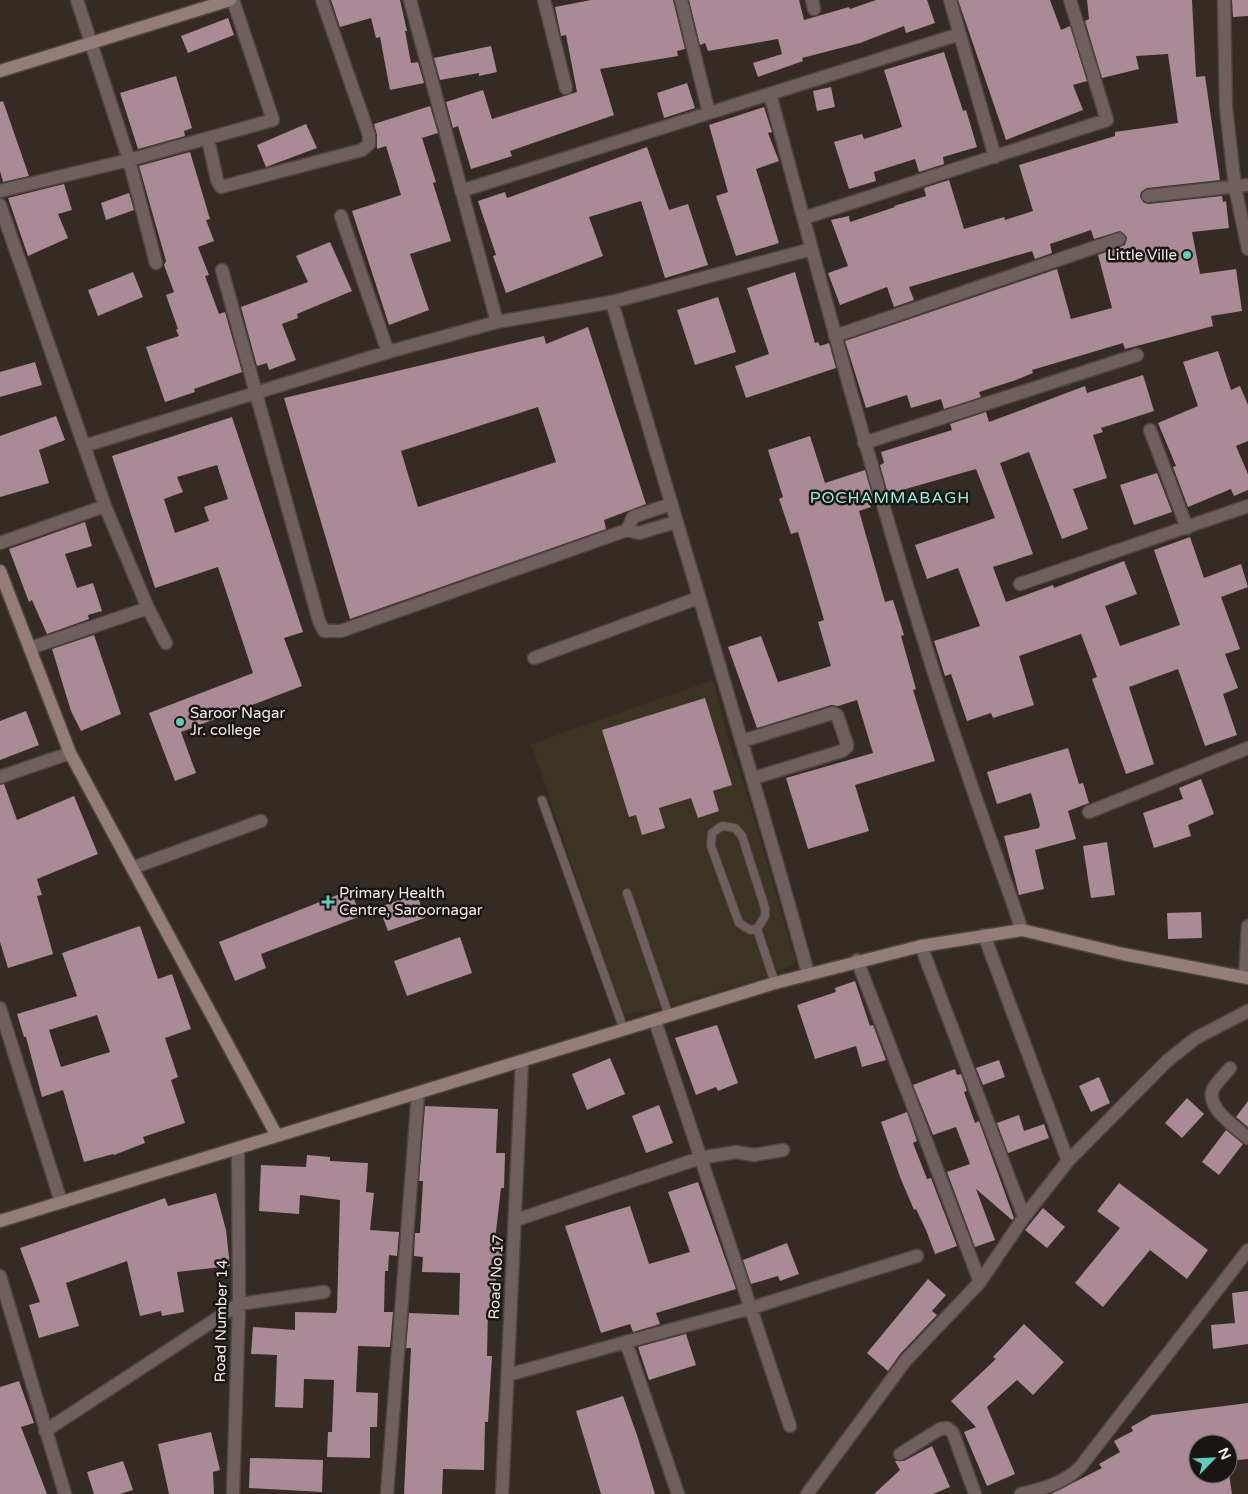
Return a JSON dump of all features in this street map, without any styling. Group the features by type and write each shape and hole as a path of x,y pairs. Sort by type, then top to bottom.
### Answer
{"street":[{"path":"76,0 92,41 129,160 156,263"},
{"path":"0,71 229,0 273,120 129,160 0,191"},
{"path":"208,139 217,180 221,186 362,150 368,144 369,135 322,0"},
{"path":"410,0 497,322"},
{"path":"544,0 566,88"},
{"path":"681,0 709,113"},
{"path":"950,0 995,156"},
{"path":"804,218 1107,120 1070,0"},
{"path":"1224,0 1226,108 1242,186 1248,249"},
{"path":"461,191 960,34"},
{"path":"770,94 864,444 930,662 1022,930"},
{"path":"1148,196 1242,186"},
{"path":"0,205 105,506 148,608 166,643"},
{"path":"341,216 388,352"},
{"path":"835,336 1119,239"},
{"path":"84,446 388,352 497,322 612,302 812,249"},
{"path":"222,270 319,621 324,632 341,631 626,530 639,533 676,522"},
{"path":"612,302 698,598 754,778 808,974"},
{"path":"864,444 1137,355"},
{"path":"1150,430 1187,528"},
{"path":"626,530 633,517 671,504"},
{"path":"0,543 105,506"},
{"path":"1020,584 1248,506"},
{"path":"0,571 70,753 277,1136"},
{"path":"534,658 698,598"},
{"path":"30,648 148,608"},
{"path":"742,742 832,714 837,715 840,720 847,744 847,747 842,751 754,778"},
{"path":"1089,812 1248,748"},
{"path":"0,777 70,753"},
{"path":"132,868 261,821"},
{"path":"0,1221 775,983 857,960 921,946 1022,930 1123,954 1247,978 1248,926"},
{"path":"984,935 1068,1161"},
{"path":"921,946 1024,1217"},
{"path":"857,960 980,1282"},
{"path":"0,1008 61,1202"},
{"path":"807,1494 906,1360 980,1282 1024,1217 1068,1161 1167,1061 1196,1038 1248,1011"},
{"path":"655,1021 790,1426"},
{"name":"Road No 17","path":"502,1494 522,1061"},
{"path":"1230,1068 1212,1090 1213,1100 1220,1113 1248,1138"},
{"path":"387,1494 418,1093"},
{"name":"Road Number 14","path":"233,1494 239,1304 238,1149"},
{"path":"516,1220 700,1158 736,1152 754,1155 783,1150"},
{"path":"1021,1494 1054,1486 1071,1476 1081,1466 1248,1250"},
{"path":"508,1375 751,1308 917,1256"},
{"path":"0,1276 65,1494"},
{"path":"45,1432 239,1304 324,1292"},
{"path":"626,1342 678,1494"},
{"path":"900,1454 940,1429 948,1428 953,1433 975,1494"}],"lane":[{"path":"542,800 624,1030"},
{"path":"722,826 735,828 742,836 765,908 765,916 757,929 750,930 739,923 711,846 712,833 722,826"},
{"path":"627,893 669,1016"},
{"path":"757,929 775,983"}],"shaded area":[{"path":"713,680 729,743 743,781 796,963 764,978 666,1007 623,1015 531,744"}],"building":[{"path":"331,0 400,0 407,31 405,31 411,63 418,62 424,83 390,90 380,37 376,38 371,18 340,27"},
{"path":"591,0 673,0 685,49 677,51 678,56 600,69 614,115 510,151 512,156 471,169 458,126 453,128 446,102 483,90 492,119 577,92 566,35 561,36 555,7"},
{"path":"689,0 799,0 804,20 849,7 850,9 876,0 927,0 935,23 906,33 904,26 860,43 802,58 803,61 758,77 753,63 782,54 778,39 708,51 705,43 700,45"},
{"path":"958,0 1050,0 1061,30 1070,26 1087,81 1073,85 1083,110 1006,140"},
{"path":"1087,0 1192,0 1196,77 1205,76 1220,180 1147,188 1141,192 1140,197 1144,203 1149,204 1222,196 1223,202 1226,201 1229,228 1192,232 1200,274 1236,269 1242,311 1211,316 1213,326 1125,349 1123,343 1032,370 1033,373 979,392 981,397 944,409 941,399 911,408 907,395 866,408 845,341 1057,269 1071,319 1112,308 1098,255 1125,245 1127,237 1120,231 1094,239 1091,230 1050,244 1052,253 1035,259 1032,251 909,287 914,300 894,307 887,287 840,305 828,273 848,266 831,220 849,216 850,222 895,207 926,196 924,188 949,180 964,229 1004,217 1005,220 1033,211 1019,165 1115,136 1115,132 1178,123 1168,54 1136,56 1139,69 1102,78 1085,21 1089,19"},
{"path":"1232,0 1248,0 1248,16 1233,17"},
{"path":"228,18 234,35 188,53 181,36"},
{"path":"491,46 497,72 479,76 479,73 440,80 434,58"},
{"path":"944,52 963,111 966,110 977,147 943,157 944,164 919,172 915,159 874,172 876,181 849,189 834,142 862,134 864,139 902,127 884,70"},
{"path":"176,76 192,128 184,131 185,136 138,149 120,93"},
{"path":"687,83 695,108 664,118 657,93"},
{"path":"831,87 835,107 817,111 813,91"},
{"path":"3,101 29,176 3,182 0,171 0,102"},
{"path":"430,106 438,133 422,138 436,182 433,183 451,241 410,254 429,310 389,325 352,211 401,195 386,146 377,149 377,135 374,124"},
{"path":"764,107 772,132 768,133 779,161 756,169 779,243 736,256 716,196 728,192 709,125"},
{"path":"306,124 317,148 266,167 257,145"},
{"path":"647,147 669,210 688,204 708,265 665,278 641,201 589,217 603,256 506,293 493,256 496,255 478,201 505,192 507,198"},
{"path":"190,152 210,219 206,220 214,241 198,247 209,275 205,276 219,314 225,312 242,372 194,389 195,392 165,402 146,347 179,336 166,295 174,292 164,265 166,261 139,166"},
{"path":"64,184 72,210 58,214 68,238 28,256 8,198"},
{"path":"129,193 134,210 106,220 101,203"},
{"path":"330,242 352,291 297,314 298,318 282,324 296,360 269,370 267,363 257,366 241,307 308,282 296,256"},
{"path":"133,272 143,297 98,316 88,290"},
{"path":"795,272 815,343 818,342 820,346 829,343 836,368 746,398 735,366 769,354 747,288"},
{"path":"718,297 736,352 695,365 677,310"},
{"path":"588,327 646,504 604,520 606,529 350,619 284,398 544,336 546,344","holes":["538,407 556,462 418,507 401,451"]},
{"path":"1218,351 1231,390 1240,386 1248,405 1248,441 1236,446 1248,474 1248,490 1234,496 1231,489 1188,507 1173,467 1176,466 1158,423 1198,406 1183,362"},
{"path":"35,362 42,385 0,397 0,372"},
{"path":"1143,375 1154,411 1101,428 1103,432 1093,435 1107,478 1073,489 1088,529 1062,539 1029,452 1000,463 1033,554 993,567 1006,602 1053,585 1054,588 1124,561 1137,594 1105,606 1120,646 1180,625 1154,550 1190,537 1204,578 1241,564 1248,587 1221,597 1240,649 1225,654 1238,688 1223,694 1237,735 1205,746 1178,669 1129,687 1154,764 1126,774 1092,679 1097,677 1081,634 1019,656 1034,705 993,718 991,713 967,721 951,674 945,676 934,641 980,626 958,568 927,579 915,545 995,518 976,469 888,494 880,465 884,463 881,452 952,430 950,424 986,412 989,422 1085,386 1087,393"},
{"path":"56,416 65,440 39,450 49,483 0,497 0,436"},
{"path":"232,417 303,632 284,638 302,686 181,732 196,773 175,781 149,713 253,673 218,567 155,588 112,456","holes":["217,465 228,499 204,507 209,521 175,533 164,499 183,492 177,477"]},
{"path":"810,436 825,483 865,470 873,498 868,500 871,507 859,511 885,602 893,600 904,635 901,636 916,689 913,690 935,761 855,785 869,831 808,849 786,778 873,753 857,700 838,706 831,705 757,728 728,647 761,636 778,682 831,666 818,622 824,620 798,532 791,534 779,499 783,497 768,450"},
{"path":"1157,473 1172,512 1134,525 1120,485"},
{"path":"85,522 92,546 65,554 77,588 93,583 102,611 88,615 89,619 47,634 32,600 29,602 9,549"},
{"path":"94,635 121,714 81,731 71,711 52,649"},
{"path":"705,698 732,785 713,791 719,811 698,818 691,798 659,808 665,828 642,835 636,815 629,817 602,730"},
{"path":"26,711 39,745 0,760 0,721"},
{"path":"1068,748 1079,784 1083,783 1089,803 1068,811 1076,839 1035,850 1044,889 1019,895 1004,836 1039,828 1040,825 1031,793 997,804 987,772"},
{"path":"1201,779 1214,814 1188,825 1191,836 1154,848 1143,813 1183,799 1179,788"},
{"path":"4,784 17,820 74,796 98,854 37,879 42,895 37,896 53,954 8,968 0,942 0,785"},
{"path":"1107,842 1115,895 1091,898 1083,846"},
{"path":"350,890 361,916 261,954 266,968 235,981 219,942"},
{"path":"417,894 425,918 388,931 379,907"},
{"path":"1201,912 1202,938 1168,939 1167,913"},
{"path":"140,926 158,979 172,974 191,1029 165,1038 178,1077 171,1080 185,1123 143,1137 145,1143 114,1155 84,1162 63,1090 42,1097 26,1037 24,1037 17,1014 77,996 62,953","holes":["97,1015 110,1052 61,1067 49,1030"]},
{"path":"460,937 472,973 407,996 394,961"},
{"path":"855,981 870,1026 873,1025 886,1060 862,1067 856,1046 815,1059 797,1005 836,992 835,988"},
{"path":"717,1025 738,1083 718,1091 716,1087 696,1095 675,1038"},
{"path":"610,1058 625,1094 587,1110 572,1074"},
{"path":"999,1060 1005,1077 983,1085 976,1068"},
{"path":"955,1069 957,1075 961,1074 967,1091 964,1092 975,1123 979,1121 1014,1218 1012,1220 976,1189 995,1240 975,1247 947,1172 970,1164 956,1127 933,1135 913,1085"},
{"path":"1099,1077 1110,1103 1091,1112 1079,1086"},
{"path":"1187,1098 1204,1114 1182,1138 1165,1123"},
{"path":"1248,1101 1248,1127 1236,1117"},
{"path":"659,1105 673,1143 646,1153 632,1116"},
{"path":"425,1106 498,1109 496,1153 505,1153 504,1188 501,1188 495,1240 503,1241 501,1272 496,1271 495,1308 488,1308 487,1356 492,1356 488,1422 485,1422 484,1470 443,1469 442,1494 404,1494 411,1348 406,1348 409,1313 459,1315 460,1273 422,1272 423,1257 414,1256 415,1233 420,1233 423,1181 419,1181"},
{"path":"907,1112 917,1141 913,1143 927,1179 931,1178 957,1246 935,1254 926,1230 916,1209 914,1210 900,1177 881,1122"},
{"path":"1019,1115 1024,1131 1044,1124 1049,1138 1008,1153 997,1123"},
{"path":"1226,1130 1243,1144 1219,1175 1202,1162"},
{"path":"307,1155 330,1157 330,1161 368,1163 366,1192 374,1193 370,1230 399,1232 397,1256 389,1255 388,1271 385,1271 384,1312 393,1312 390,1347 358,1346 356,1392 378,1393 377,1427 370,1427 370,1458 327,1457 328,1432 332,1432 334,1380 304,1379 303,1408 275,1407 277,1355 251,1354 253,1327 295,1330 295,1312 336,1313 337,1310 340,1200 300,1195 299,1214 259,1211 261,1165 306,1167"},
{"path":"698,1182 736,1289 656,1313 660,1324 633,1332 630,1324 601,1333 565,1226 630,1206 649,1264 690,1252 668,1192"},
{"path":"1119,1183 1208,1250 1187,1279 1150,1250 1103,1307 1075,1283 1120,1228 1097,1211"},
{"path":"216,1193 226,1230 230,1266 177,1272 184,1312 162,1316 161,1311 140,1316 127,1261 66,1283 79,1326 39,1338 29,1305 40,1302 20,1248 165,1198 168,1206"},
{"path":"1043,1208 1065,1227 1047,1248 1025,1230"},
{"path":"787,1243 799,1274 780,1281 778,1276 751,1284 743,1260"},
{"path":"928,1279 946,1295 932,1311 937,1315 900,1354 888,1371 867,1353"},
{"path":"1248,1291 1248,1344 1213,1349 1211,1325 1235,1323 1232,1293"},
{"path":"1024,1324 1064,1362 1033,1395 1017,1380 987,1407 1015,1474 987,1486 964,1432 976,1427 951,1401 996,1359 993,1357"},
{"path":"686,1334 696,1365 649,1380 638,1347"},
{"path":"19,1381 34,1423 21,1427 47,1494 0,1494 0,1387"},
{"path":"623,1396 655,1494 601,1494 576,1411"},
{"path":"1248,1403 1248,1459 1238,1460 1238,1434 1188,1434 1188,1484 1230,1484 1232,1494 1051,1494 1102,1468 1099,1464 1120,1452 1114,1441 1133,1431 1131,1427 1152,1415"},
{"path":"211,1432 220,1470 213,1472 214,1494 169,1494 158,1444"},
{"path":"932,1446 950,1487 933,1494 874,1494 900,1470 895,1461 904,1461"},
{"path":"250,1458 323,1460 322,1492 249,1488"},
{"path":"123,1461 133,1490 120,1494 94,1494 87,1472"}],"place":[{"name":"Little Ville","path":"1187,255"},
{"name":"Saroor Nagar Jr. college","path":"180,722"},
{"name":"Primary Health Centre, Saroornagar","path":"328,902"}],"district":[{"name":"POCHAMMABAGH","path":"890,497"}]}
